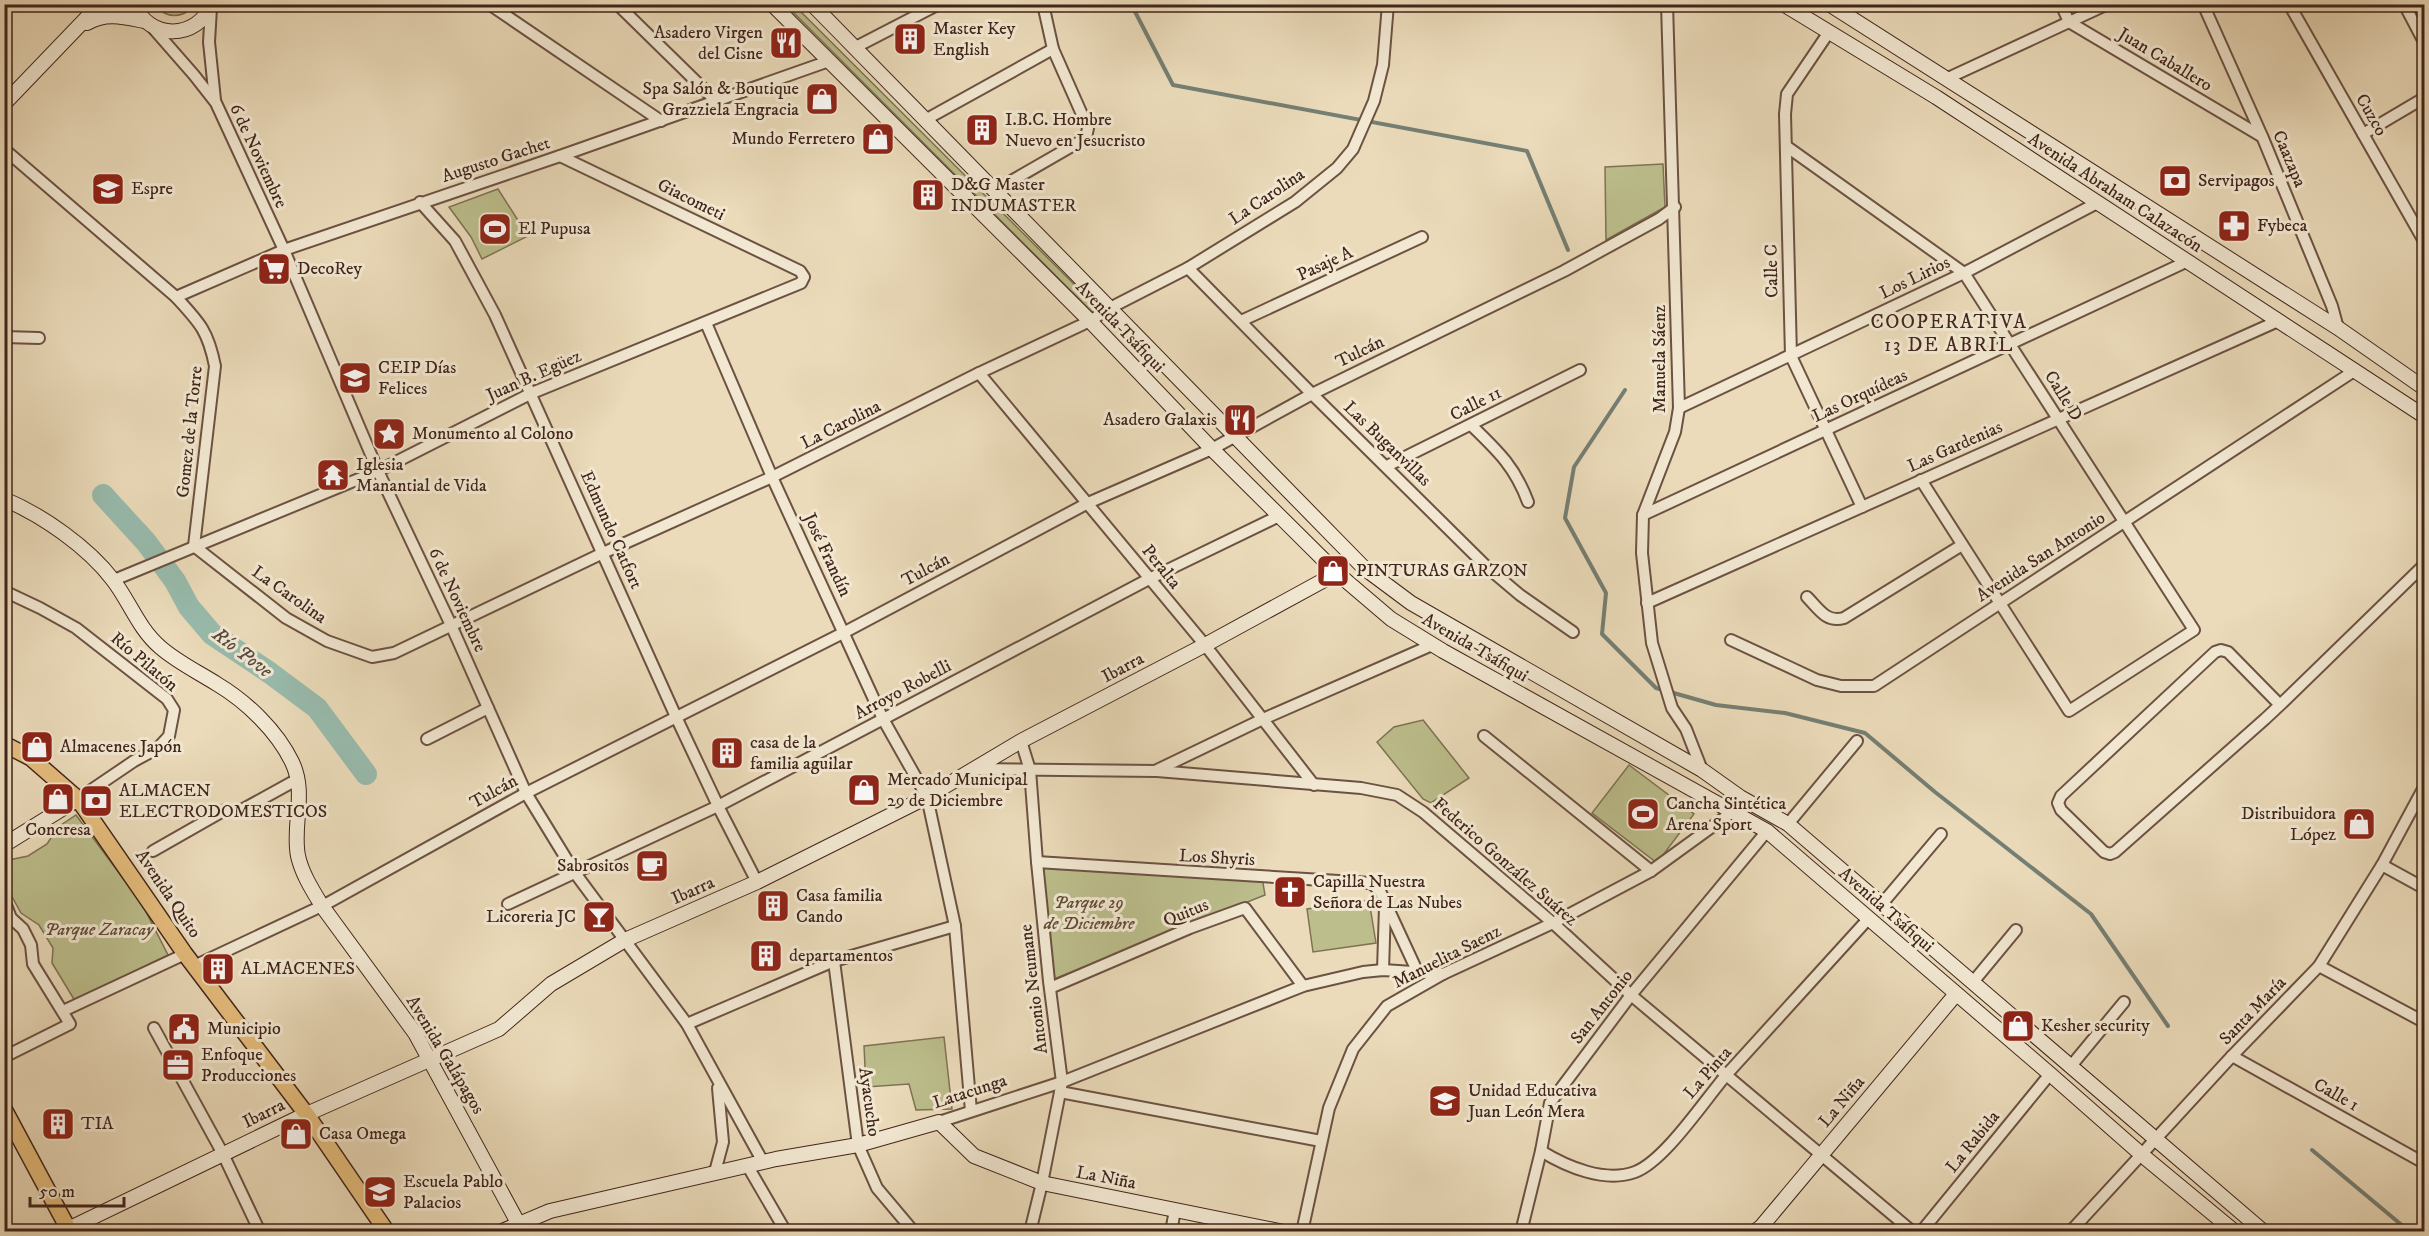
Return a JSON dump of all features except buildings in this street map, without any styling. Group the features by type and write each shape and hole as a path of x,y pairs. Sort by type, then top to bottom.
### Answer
{"main road":[{"path":"4,104 100,4"},
{"path":"134,4 147,23"},
{"name":"Avenida Tsáfiqui","path":"772,4 1090,321 1279,516 1337,573 1391,619 1432,645 1767,831 2142,1155 2235,1232"},
{"name":"Avenida Tsáfiqui","path":"812,4 1364,568 1410,603 1702,770 1740,797 1788,824 2264,1232"},
{"name":"Avenida Abraham Calazacón","path":"1783,4 1936,97 2424,416"},
{"name":"Avenida Abraham Calazacón","path":"1829,4 2338,328 2424,388"},
{"path":"66,39 98,17 118,16 147,23 164,31 186,30 204,18 212,5"},
{"path":"4,499 26,508 89,555 114,580 141,626 156,643 236,696 263,722 285,749 298,779"},
{"name":"Ibarra","path":"67,1230 307,1114 499,1029 551,984 625,940 758,882 927,798 1021,741 1337,573"},
{"name":"Avenida Quito","path":"4,744 31,758 78,799 190,960 307,1114 387,1232"},
{"name":"Avenida Galápagos","path":"298,779 298,856 307,880 321,906 380,983 432,1060 521,1227"},
{"path":"4,845 78,799"},
{"name":"La Niña","path":"1754,1232 1761,1227 1956,994"},
{"path":"4,1109 67,1230"},
{"name":"La Niña","path":"939,1122 974,1156 1042,1183 1284,1232"},
{"name":"Latacunga","path":"500,1232 521,1227 550,1211 747,1165 858,1144 939,1122"}],"street":[{"path":"617,4 716,101"},
{"path":"854,48 926,7 939,4"},
{"path":"994,191 1086,138 1088,128 1053,49 1043,4"},
{"name":"La Carolina","path":"194,546 286,618 327,641 372,657 394,653 603,553 772,477 1090,321 1110,308 1188,268 1295,202 1337,168 1353,149 1374,101 1383,65 1388,4"},
{"name":"Manuela Sáenz","path":"1668,4 1679,408 1675,432 1644,515 1642,553 1652,643 1672,708 1686,729 1702,770"},
{"path":"2061,4 2069,22"},
{"path":"1948,78 2108,4"},
{"name":"Caazapa","path":"2203,4 2262,136 2332,306 2338,328"},
{"name":"Cuzco","path":"2289,4 2424,241"},
{"path":"2404,4 2424,42"},
{"name":"6 de Noviembre","path":"212,5 208,42 216,103"},
{"path":"493,5 661,121"},
{"name":"Juan Caballero","path":"2069,22 2262,136"},
{"name":"6 de Noviembre","path":"147,23 216,103 284,250 378,471 451,625 526,793 575,873 687,1024 763,1162"},
{"name":"Calle C","path":"1829,32 1787,94 1785,114 1791,356 1862,507"},
{"path":"925,120 1053,49"},
{"name":"Augusto Gachet","path":"176,297 284,250 561,156 829,61"},
{"path":"2363,134 2424,98"},
{"name":"Calle D","path":"1786,146 1964,273 2194,630 2069,711 1999,604"},
{"name":"Gomez de la Torre","path":"4,148 176,297 198,321 210,341 215,366 194,546"},
{"name":"Giacometi","path":"561,156 800,271 804,278"},
{"name":"Edmundo Catfort","path":"420,202 455,241 495,315 677,719 718,806 758,882"},
{"name":"Los Lirios","path":"1679,408 1964,273 2097,203"},
{"name":"Tulcán","path":"63,1011 321,906 526,793 677,719 1088,502 1212,449 1312,394 1564,271 1659,219 1675,207"},
{"name":"Pasaje A","path":"1241,321 1422,237"},
{"name":"Las Orquídeas","path":"1644,515 2188,261"},
{"name":"Las Buganvillas","path":"1188,268 1488,568 1520,595 1573,632"},
{"name":"Juan B. Egüez","path":"114,580 378,471 532,393 801,283 804,278"},
{"name":"Las Gardenias","path":"1647,603 2278,321"},
{"name":"José Frandín","path":"706,323 772,477 883,719 927,798"},
{"path":"4,337 39,338"},
{"name":"Calle 11","path":"1387,466 1580,370"},
{"name":"Avenida San Antonio","path":"1731,640 1817,680 1841,686 1874,686 2354,371"},
{"name":"Peralta","path":"980,373 1205,645 1314,784"},
{"path":"1471,425 1503,456 1520,480 1528,502"},
{"path":"1921,480 1999,604"},
{"name":"Arroyo Robelli","path":"508,904 718,806 1149,579 1279,516"},
{"path":"1807,597 1826,618 1836,620 1844,618 1962,545"},
{"path":"2280,705 2228,652 2221,650 2215,652 2061,796 2058,803 2061,810 2104,852 2110,854 2115,852 2280,705 2424,565"},
{"name":"Río Pilatón","path":"4,591 76,628 167,699 174,710 169,736 158,748 78,799"},
{"path":"1157,771 1263,719 1432,645"},
{"path":"427,739 488,708"},
{"path":"1484,736 1651,870"},
{"name":"Antonio Neumane","path":"1021,741 1030,770 1037,862 1061,1087 1030,1232"},
{"path":"1788,824 1857,741"},
{"name":"Federico González Suárez","path":"974,769 1157,771 1361,788 1397,795 1423,812 1553,923 1631,994 1913,1232"},
{"path":"153,851 225,810 238,812 298,779"},
{"name":"Santa María","path":"2070,1232 2232,1056 2319,966 2382,865 2424,787"},
{"path":"927,798 955,926 971,1111"},
{"name":"Manuelita Saenz","path":"1302,1232 1329,1108 1353,1049 1387,1006 1443,974 1553,923 1651,870 1731,813"},
{"name":"San Antonio","path":"1521,1232 1541,1151 1550,1102 1631,994 1767,831"},
{"path":"1881,905 1941,834"},
{"name":"Los Shyris","path":"1037,862 1371,883 1380,891 1418,973"},
{"path":"2382,865 2424,888"},
{"path":"4,900 11,918 23,929 31,945 33,964 70,1024 4,1057"},
{"path":"1383,970 1385,904"},
{"name":"Quitus","path":"1050,988 1190,928 1245,908 1303,986"},
{"name":"La Pinta","path":"1541,1151 1555,1160 1600,1175 1618,1177 1638,1171 1663,1152 1727,1075 1869,918"},
{"path":"687,1024 834,961 955,926"},
{"path":"1973,982 2016,930"},
{"name":"Ayacucho","path":"834,961 858,1144 877,1188 914,1232"},
{"path":"2319,966 2424,1022"},
{"name":"Latacunga","path":"939,1122 1061,1087 1303,986 1363,972 1383,970 1443,974"},
{"path":"2071,1066 2124,1002"},
{"path":"154,1028 223,1154 260,1232"},
{"name":"Calle 1","path":"2232,1056 2424,1163"},
{"name":"La Rabida","path":"1921,1232 2050,1074"},
{"name":"6 de Noviembre","path":"715,1172 723,1142 718,1082"},
{"path":"1061,1087 1321,1142"},
{"path":"747,1165 786,1232"},
{"path":"1171,1232 1174,1210"}],"green space":[{"path":"155,5 194,5 185,13 174,16 164,13"},
{"path":"786,5 794,5 1098,308 1093,313"},
{"path":"1663,164 1665,207 1606,240 1605,167"},
{"name":"El Pupusa","path":"498,189 528,236 482,259 471,237 449,207"},
{"path":"1423,720 1469,778 1431,803 1423,799 1377,742 1394,727"},
{"name":"Cancha Sintética Arena Sport","path":"1629,765 1694,814 1657,863 1592,813"},
{"name":"Parque Zaracay","path":"76,815 142,904 168,955 75,1001 52,963 53,948 39,925 21,913 5,884 4,866 9,860 28,856 47,844 58,827"},
{"name":"Parque 29 de Diciembre","path":"1037,862 1262,877 1265,895 1049,981"},
{"path":"1369,900 1376,943 1313,952 1307,909"},
{"path":"944,1037 952,1109 916,1110 909,1084 866,1087 864,1046"}],"waterway":[{"path":"1131,4 1173,85 1527,151 1568,250"},
{"path":"1625,390 1574,467 1565,518 1606,593 1602,634 1656,688 1716,705 1785,713 1865,733 1935,792 2091,914 2168,1026"},
{"name":"Río Pove","path":"103,495 146,542 175,581 189,607 212,634 317,708 366,774"},
{"path":"2312,1150 2410,1232"}],"place":[{"name":"Master Key English","path":"910,39"},
{"name":"Asadero Virgen del Cisne","path":"786,43"},
{"name":"Spa Salón & Boutique Grazziela Engracia","path":"822,99"},
{"name":"I.B.C. Hombre Nuevo en Jesucristo","path":"982,130"},
{"name":"Mundo Ferretero","path":"878,139"},
{"name":"Servipagos","path":"2175,181"},
{"name":"Espre","path":"108,189"},
{"name":"D&G Master INDUMASTER","path":"928,195"},
{"name":"Fybeca","path":"2234,226"},
{"name":"El Pupusa","path":"495,229"},
{"name":"DecoRey","path":"274,269"},
{"name":"CEIP Días Felices","path":"355,378"},
{"name":"Asadero Galaxis","path":"1240,420"},
{"name":"Monumento al Colono","path":"389,434"},
{"name":"Iglesia Manantial de Vida","path":"333,475"},
{"name":"PINTURAS GARZON","path":"1333,571"},
{"name":"Almacenes Japón","path":"37,747"},
{"name":"casa de la familia aguilar","path":"727,753"},
{"name":"Mercado Municipal 29 de Diciembre","path":"864,790"},
{"name":"Concresa","path":"58,799"},
{"name":"ALMACEN ELECTRODOMESTICOS","path":"96,801"},
{"name":"Cancha Sintética Arena Sport","path":"1643,814"},
{"name":"Distribuidora López","path":"2359,824"},
{"name":"Sabrositos","path":"652,866"},
{"name":"Capilla Nuestra Señora de Las Nubes","path":"1290,892"},
{"name":"Casa familia Cando","path":"773,906"},
{"name":"Licoreria JC","path":"599,917"},
{"name":"departamentos","path":"766,956"},
{"name":"ALMACENES","path":"218,969"},
{"name":"Kesher security","path":"2018,1026"},
{"name":"Municipio","path":"184,1029"},
{"name":"Enfoque Producciones","path":"178,1065"},
{"name":"Unidad Educativa Juan León Mera","path":"1445,1101"},
{"name":"TIA","path":"58,1124"},
{"name":"Casa Omega","path":"296,1134"},
{"name":"Escuela Pablo Palacios","path":"380,1192"}],"district":[{"name":"COOPERATIVA 13 DE ABRIL","path":"1949,334"}]}
